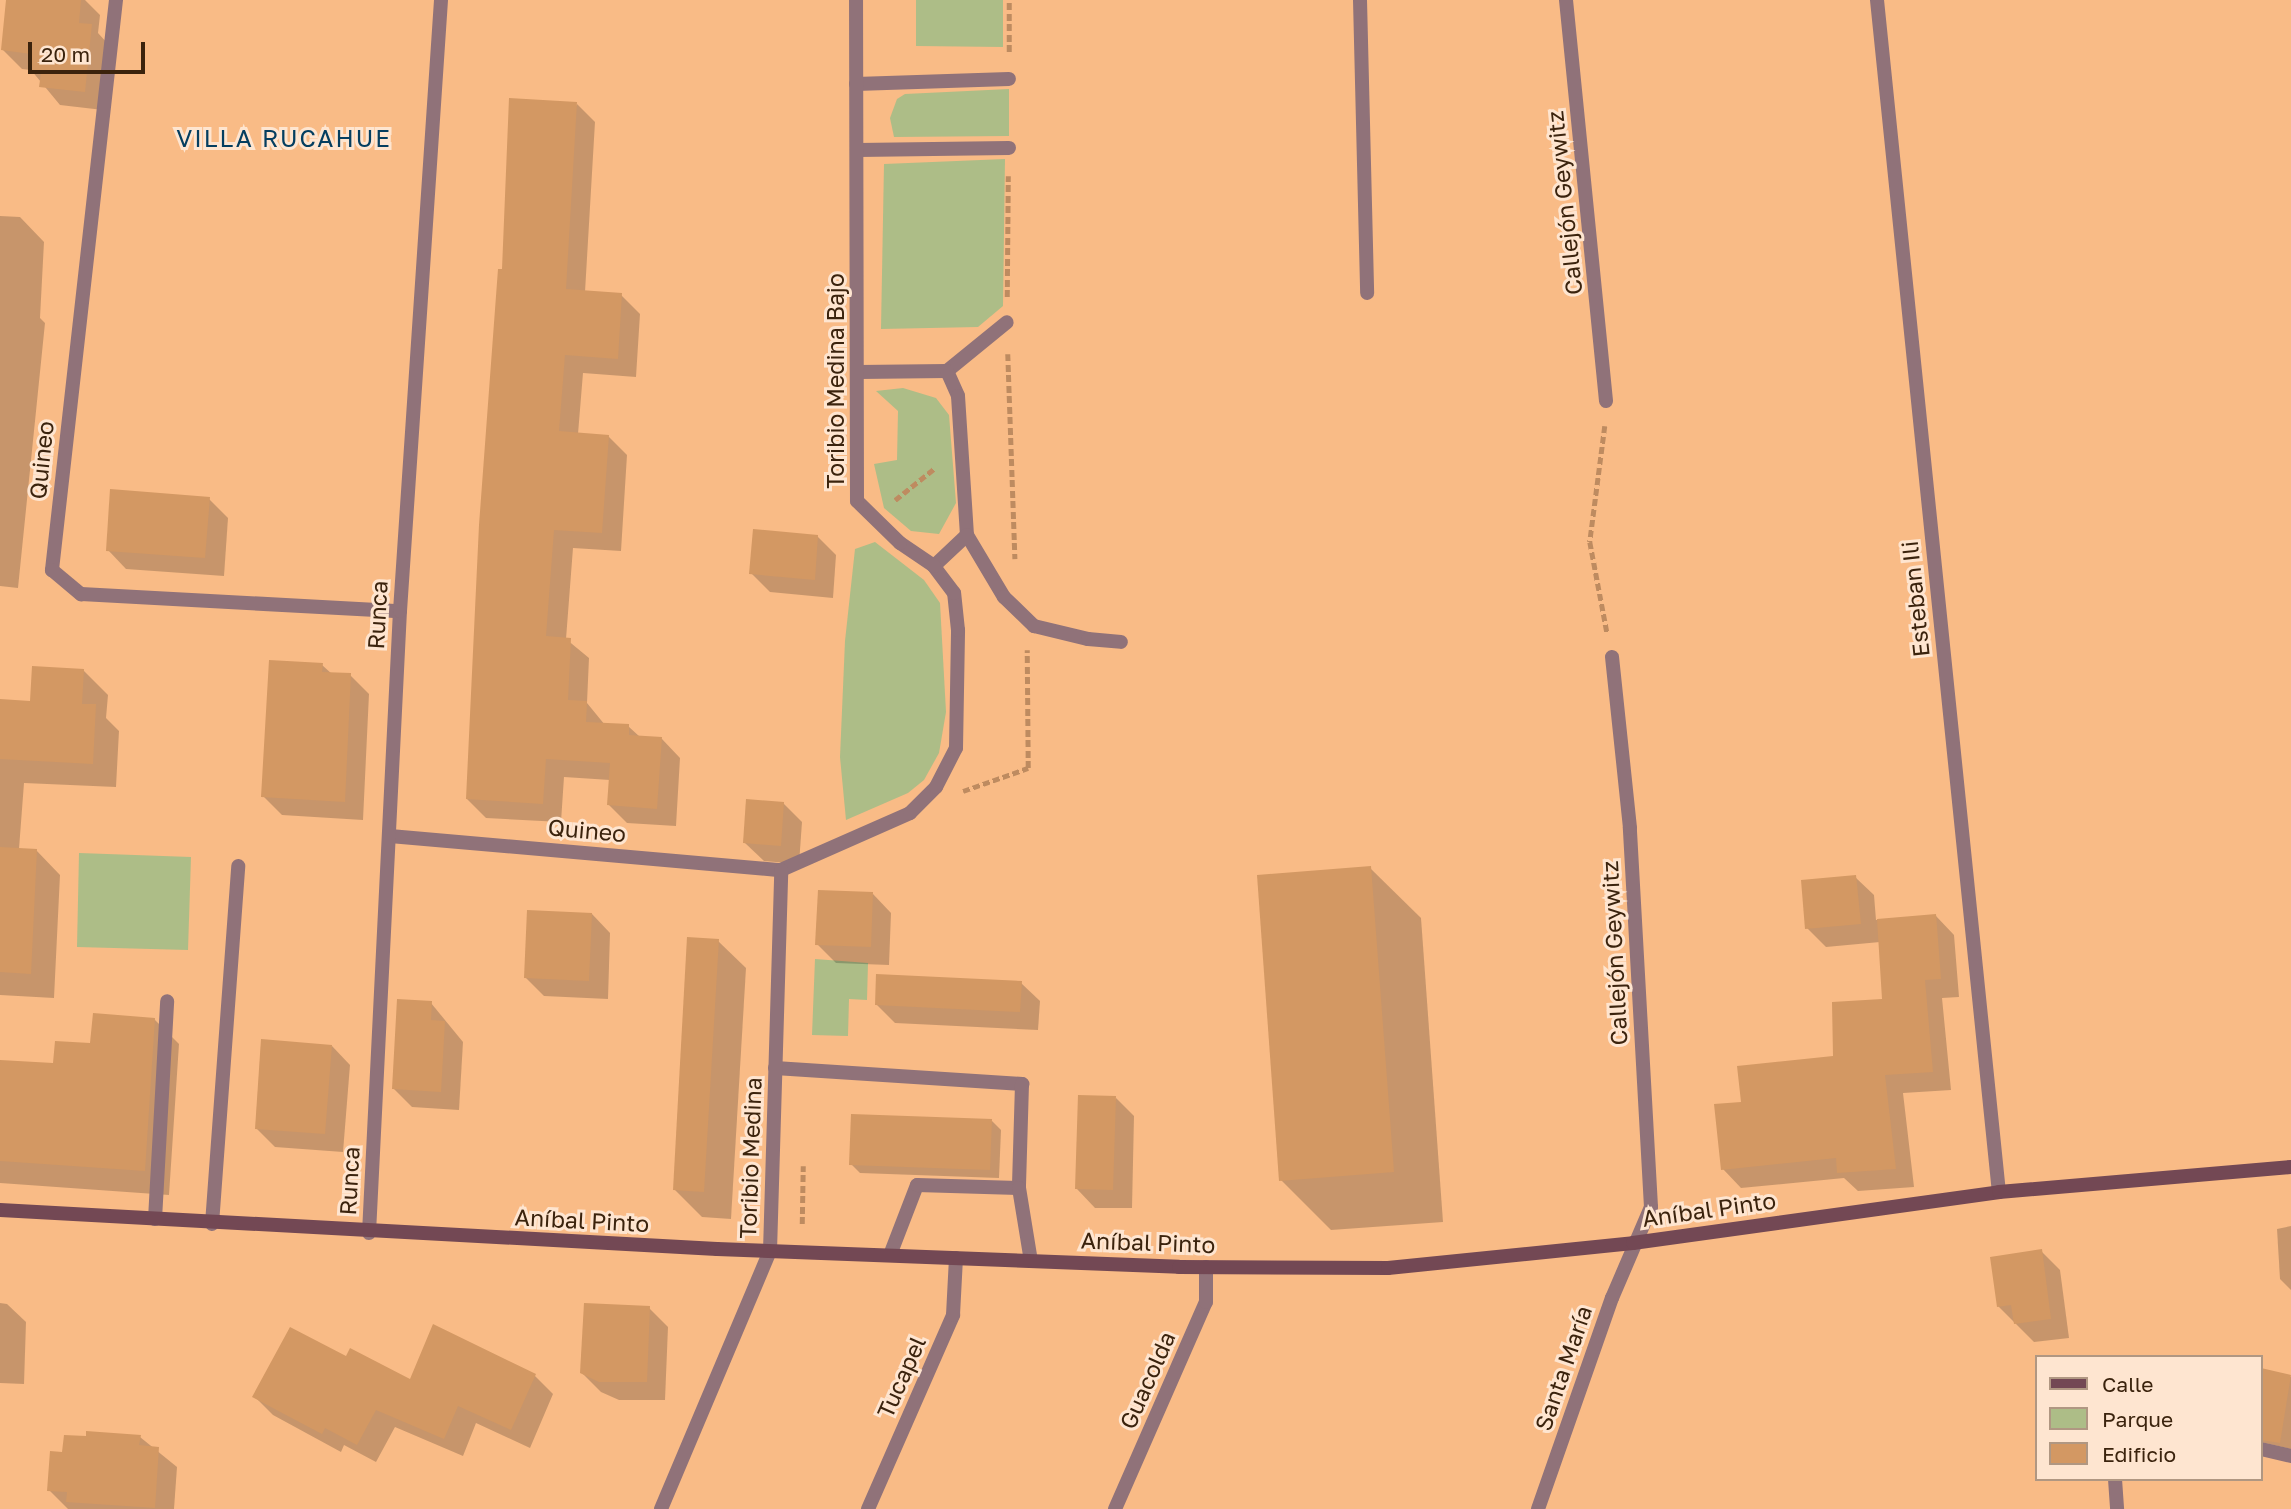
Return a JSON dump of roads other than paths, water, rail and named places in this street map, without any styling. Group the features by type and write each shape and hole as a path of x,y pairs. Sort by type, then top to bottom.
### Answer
{"main road":[{"name":"Aníbal Pinto","path":"0,1210 369,1233 770,1251 1206,1267 1388,1268 1633,1243 1999,1192 2291,1167"}],"street":[{"name":"Quineo","path":"116,0 52,570 81,594 400,611"},
{"name":"Runca","path":"369,1233 400,611 442,0"},
{"name":"Toribio Medina Bajo","path":"781,870 910,813 936,787 956,748 958,630 954,593 934,566 875,519 857,501 859,372 856,0"},
{"path":"1360,0 1367,292"},
{"name":"Callejón Geywitz","path":"1566,0 1606,401"},
{"name":"Esteban Ili","path":"1877,0 1999,1192"},
{"path":"856,84 1009,79"},
{"path":"858,150 1009,148"},
{"path":"859,372 947,371 1007,321"},
{"path":"947,371 958,396 967,535 1004,597 1034,625 1121,642"},
{"path":"934,566 967,535"},
{"name":"Callejón Geywitz","path":"1612,657 1630,828 1651,1206 1633,1243"},
{"name":"Quineo","path":"390,836 781,870"},
{"path":"212,1224 238,866"},
{"name":"Toribio Medina","path":"661,1509 770,1251 781,870"},
{"path":"155,1219 167,1001"},
{"path":"775,1068 1022,1084 1019,1188 1031,1261"},
{"path":"890,1255 917,1185 1019,1188"},
{"name":"Santa María","path":"1538,1509 1633,1243"},
{"name":"Tucapel","path":"868,1509 953,1315 956,1258"},
{"name":"Guacolda","path":"1115,1509 1206,1302 1206,1267"},
{"path":"2263,1449 2291,1456"},
{"path":"2115,1481 2117,1509"}],"district":[{"name":"VILLA RUCAHUE","path":"284,138"}]}
